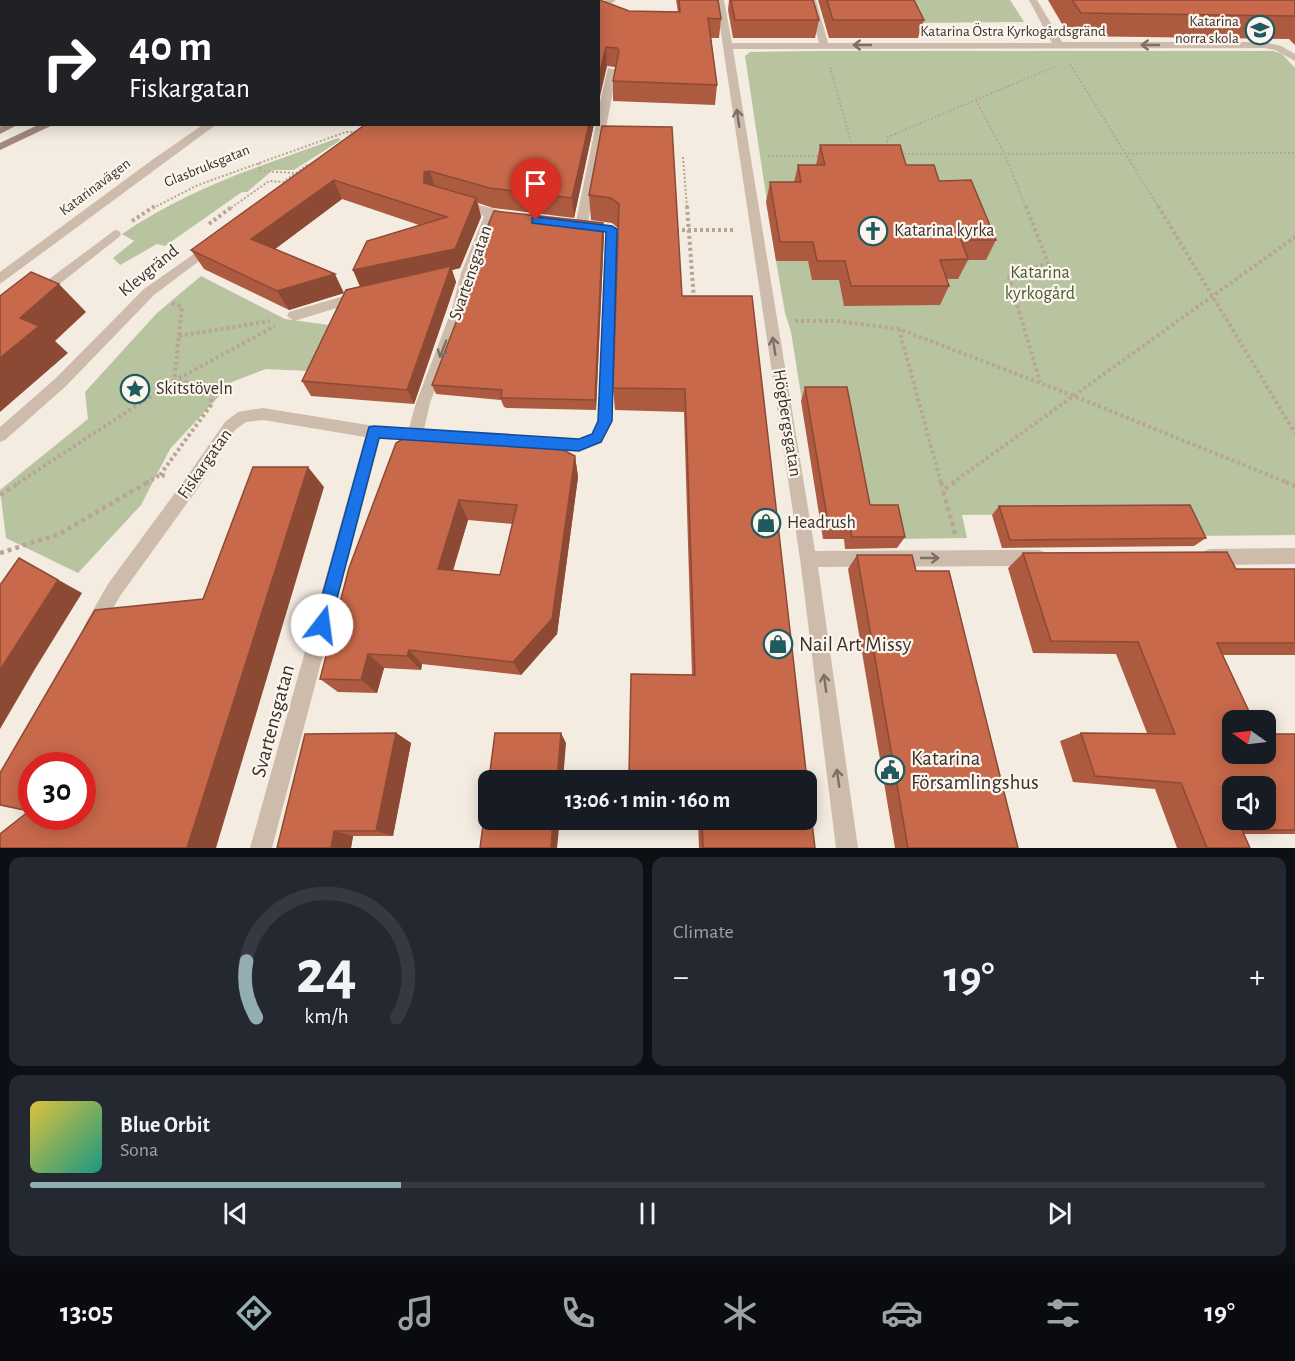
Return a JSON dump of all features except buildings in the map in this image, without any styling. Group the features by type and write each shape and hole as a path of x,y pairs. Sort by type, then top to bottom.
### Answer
{"main road":[{"path":"0,147 46,126"}],"street":[{"path":"600,9 612,0"},
{"name":"Högbergsgatan","path":"720,0 808,559 847,848"},
{"path":"812,0 824,45"},
{"path":"1033,0 1059,46"},
{"name":"Katarina Östra Kyrkogårdsgränd","path":"728,46 1265,45 1278,48 1295,58"},
{"name":"Fiskargatan","path":"600,120 612,70"},
{"name":"Katarinavägen","path":"0,279 156,162 209,126"},
{"name":"Fiskargatan","path":"86,639 114,590 192,483 230,426 243,416 263,414 374,432 579,445 597,438 605,421 612,229 575,225 599,126"},
{"path":"445,200 491,214 525,219"},
{"name":"Svartensgatan","path":"415,434 423,403 459,309 461,275 491,214"},
{"path":"27,303 115,234"},
{"name":"Klevgränd","path":"0,436 61,382 149,292 222,238"},
{"path":"294,316 376,293"},
{"name":"Svartensgatan","path":"261,848 374,432"},
{"path":"1194,557 1295,556"},
{"path":"808,559 1058,557"}],"path":[{"path":"824,45 855,155"},
{"path":"1059,46 1128,154 1295,433"},
{"path":"884,154 888,137 1068,61"},
{"path":"976,100 1005,155 1048,263 1009,277 1040,383"},
{"name":"Glasbruksgatan","path":"115,234 141,215 178,194 346,132 367,132"},
{"path":"895,154 1295,153"},
{"path":"743,157 821,156"},
{"path":"683,158 694,304"},
{"path":"260,163 260,171 296,173"},
{"path":"202,229 269,181 283,182 307,165 314,165"},
{"path":"674,224 688,230"},
{"path":"666,230 722,230"},
{"path":"943,490 1295,237"},
{"path":"165,300 182,308 174,381"},
{"path":"179,336 294,316"},
{"path":"0,495 174,381 294,316"},
{"path":"770,322 837,321 899,329 1074,396 1295,486"},
{"path":"899,329 960,558"},
{"path":"0,553 59,534 160,475 212,404 212,384 174,381"},
{"path":"160,475 192,483"}],"green space":[{"path":"901,0 1010,0 1024,22 911,23"},
{"name":"Katarina kyrkogård","path":"1273,51 1282,54 1295,68 1295,535 1189,536 1178,513 962,515 967,538 895,539 863,517 802,401 776,261 745,56 750,52"},
{"path":"338,138 341,140 294,170 273,170 247,192 242,192 165,246 157,244 120,265 113,258 134,241 122,234 174,203 254,168"},
{"path":"201,276 285,319 329,325 309,371 266,369 232,382 170,449 141,505 78,573 6,538 0,490 88,419 85,392 157,313"}],"place":[{"name":"Katarina norra skola","path":"1260,30"},
{"name":"Katarina kyrka","path":"873,231"},
{"name":"Skitstöveln","path":"135,389"},
{"name":"Headrush","path":"766,523"},
{"name":"Nail Art Missy","path":"778,644"},
{"name":"Katarina Församlingshus","path":"890,770"}],"route":[{"path":"322,625 374,432 579,445 597,438 605,421 612,229 536,220"}]}
